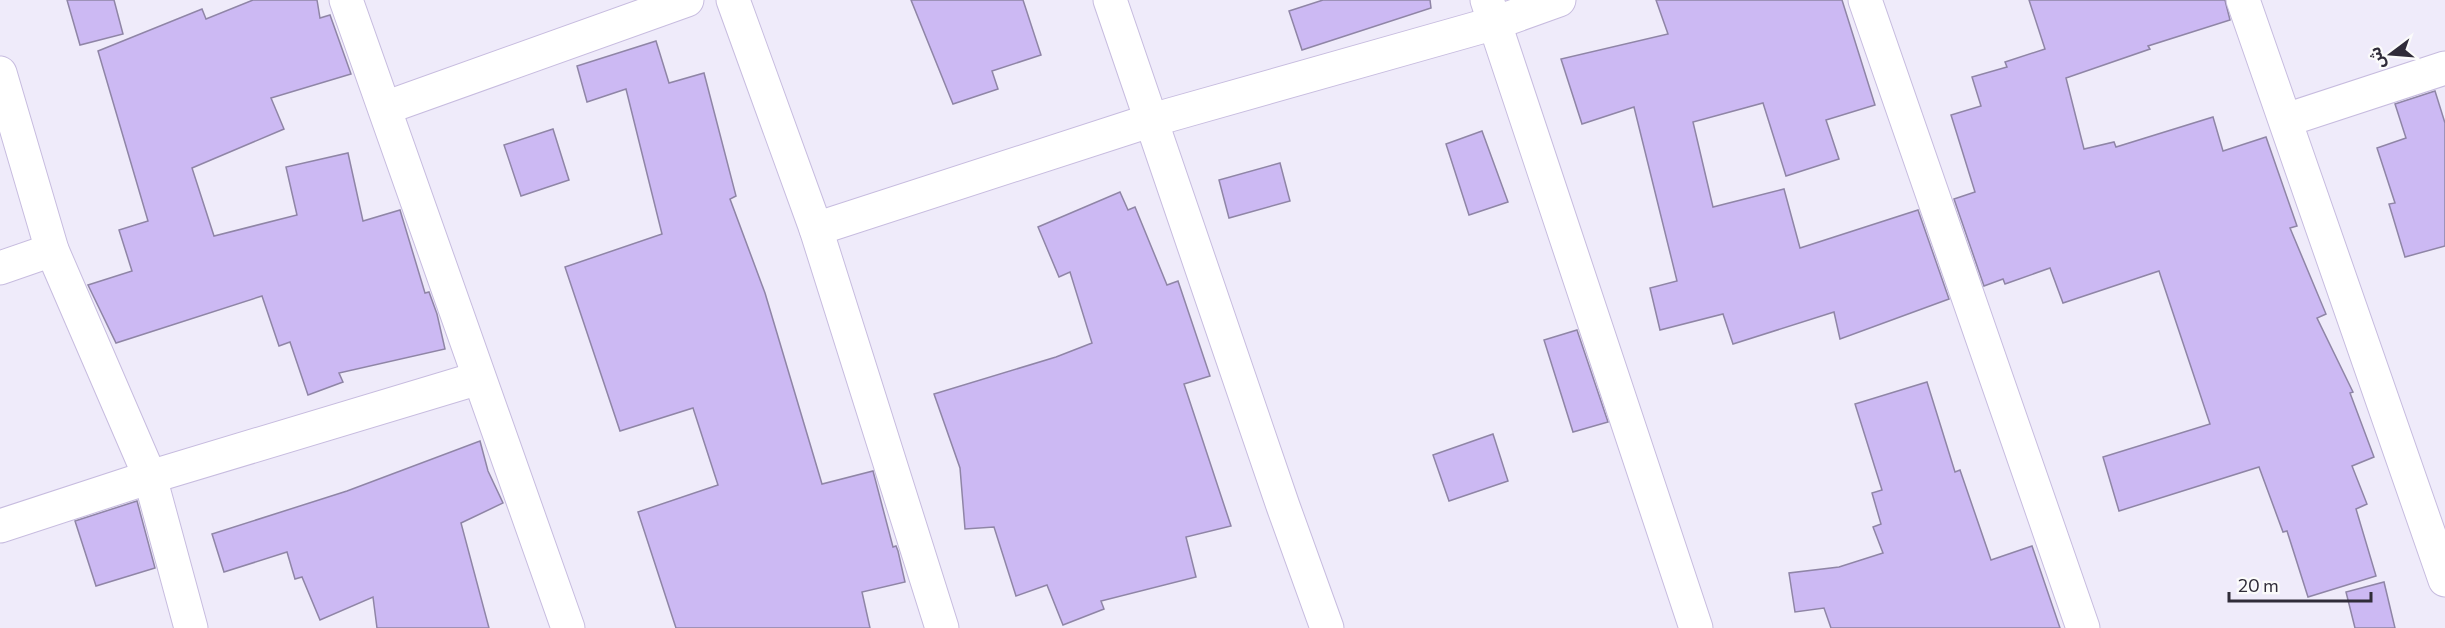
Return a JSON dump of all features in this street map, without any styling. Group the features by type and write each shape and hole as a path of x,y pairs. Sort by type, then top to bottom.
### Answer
{"street":[{"path":"346,0 568,628"},
{"path":"385,108 687,0"},
{"path":"733,0 816,229 942,628"},
{"path":"1110,0 1282,506 1328,628"},
{"path":"816,229 1491,11 1559,0"},
{"path":"1865,0 2083,628"},
{"path":"2243,0 2445,580"},
{"path":"1491,11 1696,628"},
{"path":"2286,120 2445,68"},
{"path":"0,73 52,250 150,477 191,628"},
{"path":"0,268 52,250"},
{"path":"0,526 150,477 479,378"}],"building":[{"path":"67,0 114,0 123,34 80,45"},
{"path":"253,0 317,0 320,18 330,15 351,74 271,98 284,129 192,168 214,236 297,215 286,167 348,153 363,221 400,210 425,293 429,292 437,314 445,349 339,373 343,382 308,395 290,342 279,346 262,296 116,343 88,285 132,271 119,230 148,221 98,51 202,9 206,19"},
{"path":"911,0 1023,0 1041,55 992,71 998,89 953,104"},
{"path":"1323,0 1430,0 1431,8 1302,50 1289,11"},
{"path":"1656,0 1842,0 1875,105 1826,120 1839,159 1786,176 1763,103 1693,122 1713,207 1784,189 1800,248 1918,210 1949,299 1840,339 1834,312 1733,344 1723,314 1660,330 1650,288 1677,281 1634,107 1582,124 1561,59 1668,34"},
{"path":"2029,0 2225,0 2230,20 2148,46 2150,49 2066,78 2084,149 2114,142 2116,147 2213,117 2223,151 2266,137 2297,226 2290,228 2326,314 2317,318 2353,392 2350,393 2374,457 2352,466 2367,504 2356,509 2376,576 2308,597 2287,531 2283,532 2259,467 2119,511 2103,457 2210,424 2159,271 2063,303 2050,268 2005,284 2003,279 1984,286 1954,199 1975,192 1951,115 1981,106 1972,77 2007,67 2005,62 2045,49"},
{"path":"656,41 669,83 704,73 736,196 730,199 765,293 822,484 873,471 893,547 896,546 898,551 905,582 862,592 870,628 676,628 638,512 718,485 693,408 620,431 565,267 662,234 626,89 587,102 577,66"},
{"path":"2435,91 2445,123 2445,246 2405,257 2389,204 2395,203 2377,148 2406,138 2395,104"},
{"path":"553,129 569,180 521,196 504,145"},
{"path":"1482,131 1508,202 1469,215 1446,144"},
{"path":"1280,163 1290,201 1229,218 1219,180"},
{"path":"1120,192 1128,210 1135,207 1167,285 1178,281 1210,376 1184,384 1231,526 1186,537 1196,577 1101,601 1104,609 1063,625 1047,585 1016,596 994,527 965,529 960,468 934,394 1056,357 1092,343 1070,272 1059,277 1038,227"},
{"path":"1577,330 1608,422 1573,432 1544,340"},
{"path":"1927,382 1955,472 1960,470 1991,560 2032,546 2060,628 1831,628 1824,608 1795,612 1789,573 1839,567 1883,553 1873,527 1881,524 1872,493 1882,490 1855,404"},
{"path":"1493,434 1508,481 1449,501 1433,455"},
{"path":"480,441 488,471 503,503 461,523 489,628 377,628 373,597 320,620 302,577 295,579 287,552 224,572 212,534 347,491"},
{"path":"137,501 155,568 96,586 75,521"},
{"path":"2384,582 2395,628 2355,628 2346,592"}]}
